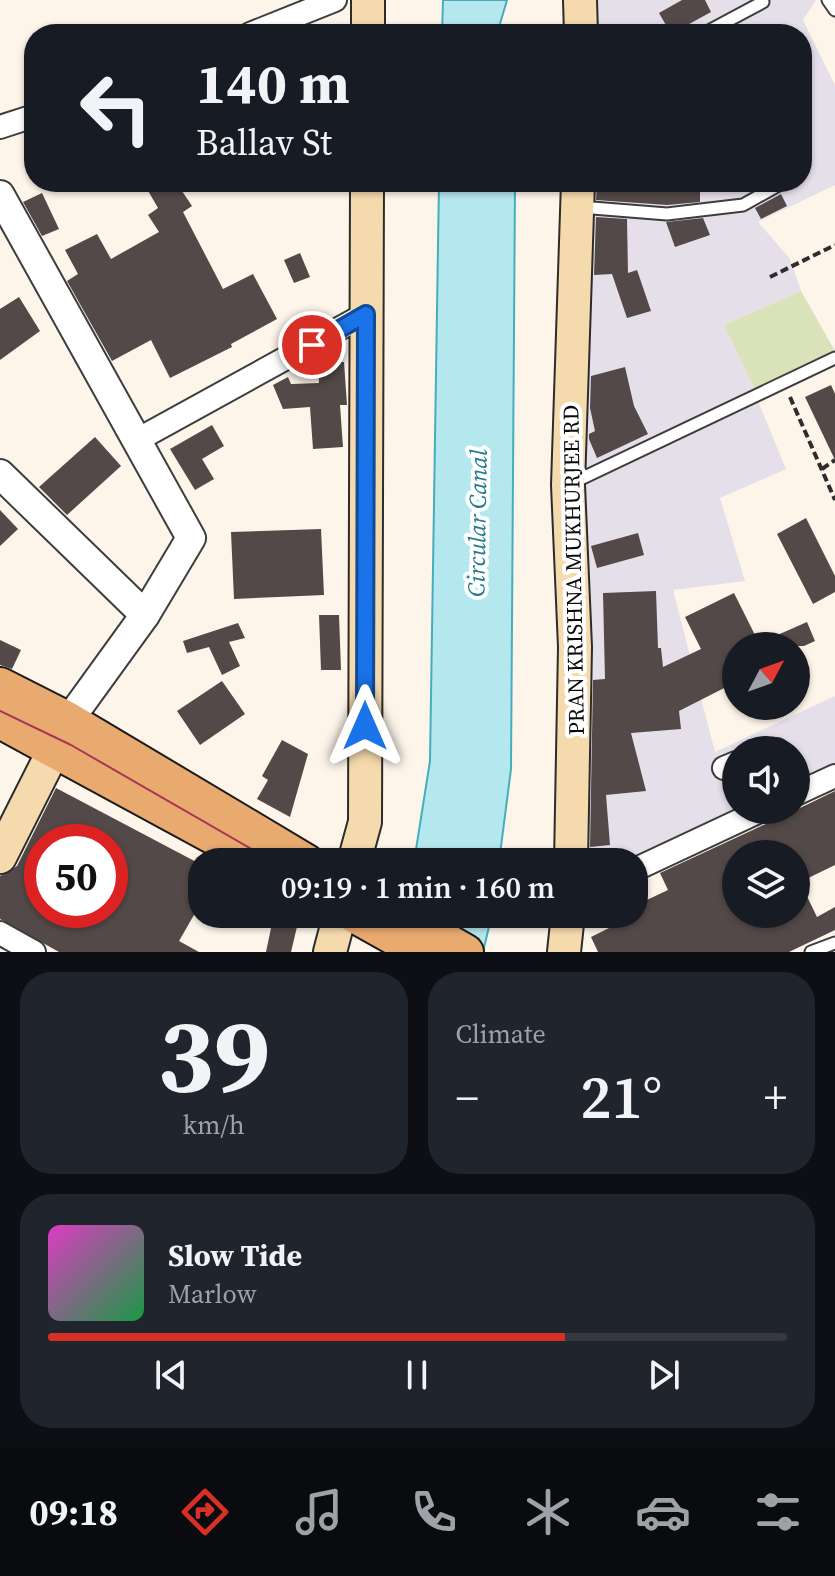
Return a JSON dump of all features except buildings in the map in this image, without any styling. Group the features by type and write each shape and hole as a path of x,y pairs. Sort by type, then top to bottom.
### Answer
{"main road":[{"path":"368,0 368,24"},
{"path":"580,0 581,24"},
{"path":"358,848 365,822 367,192"},
{"name":"PRAN KRISHNA MUKHURJEE RD","path":"571,848 575,647 568,485 578,194"},
{"path":"0,685 69,720 284,848"},
{"path":"0,857 69,720"},
{"path":"0,721 234,848"},
{"path":"330,952 355,928"},
{"path":"383,928 420,952"},
{"path":"397,928 466,952"},
{"path":"564,952 567,928"}],"street":[{"path":"275,24 335,0"},
{"path":"0,127 24,119"},
{"path":"0,195 139,439 191,538 145,615 69,720"},
{"path":"139,439 366,314"},
{"path":"0,474 145,615"},
{"path":"810,788 835,776"},
{"path":"648,863 732,824"},
{"path":"0,933 34,952"}],"lane":[{"path":"828,0 835,10"},
{"path":"722,24 763,2"},
{"path":"578,194 667,214 743,205 766,192"},
{"path":"568,485 835,358"},
{"path":"811,952 835,943"}],"path":[{"path":"770,277 835,245"},
{"path":"784,383 835,500"},
{"path":"822,469 835,460"}],"shaded area":[{"path":"586,0 816,0 803,20 805,24 587,24"},
{"path":"812,38 835,85 835,185 758,222 790,259 801,291 724,325 756,392 574,476 584,192 812,192"},
{"path":"758,401 786,469 720,498 745,581 673,590 715,752 722,749 722,823 648,856 648,848 574,848 576,484"},
{"path":"835,696 835,770 810,782 810,736 749,736 784,720 810,720 810,708"}],"green space":[{"path":"801,291 835,351 756,392 724,325"}],"water":[{"path":"443,0 507,0 500,24 442,24"},
{"name":"Circular Canal","path":"439,192 515,192 511,769 501,848 416,848 430,761"},
{"path":"434,928 489,928 483,952"}],"tram line":[{"path":"0,711 71,745 250,848"}],"route":[{"path":"312,345 366,314 365,726"}]}
